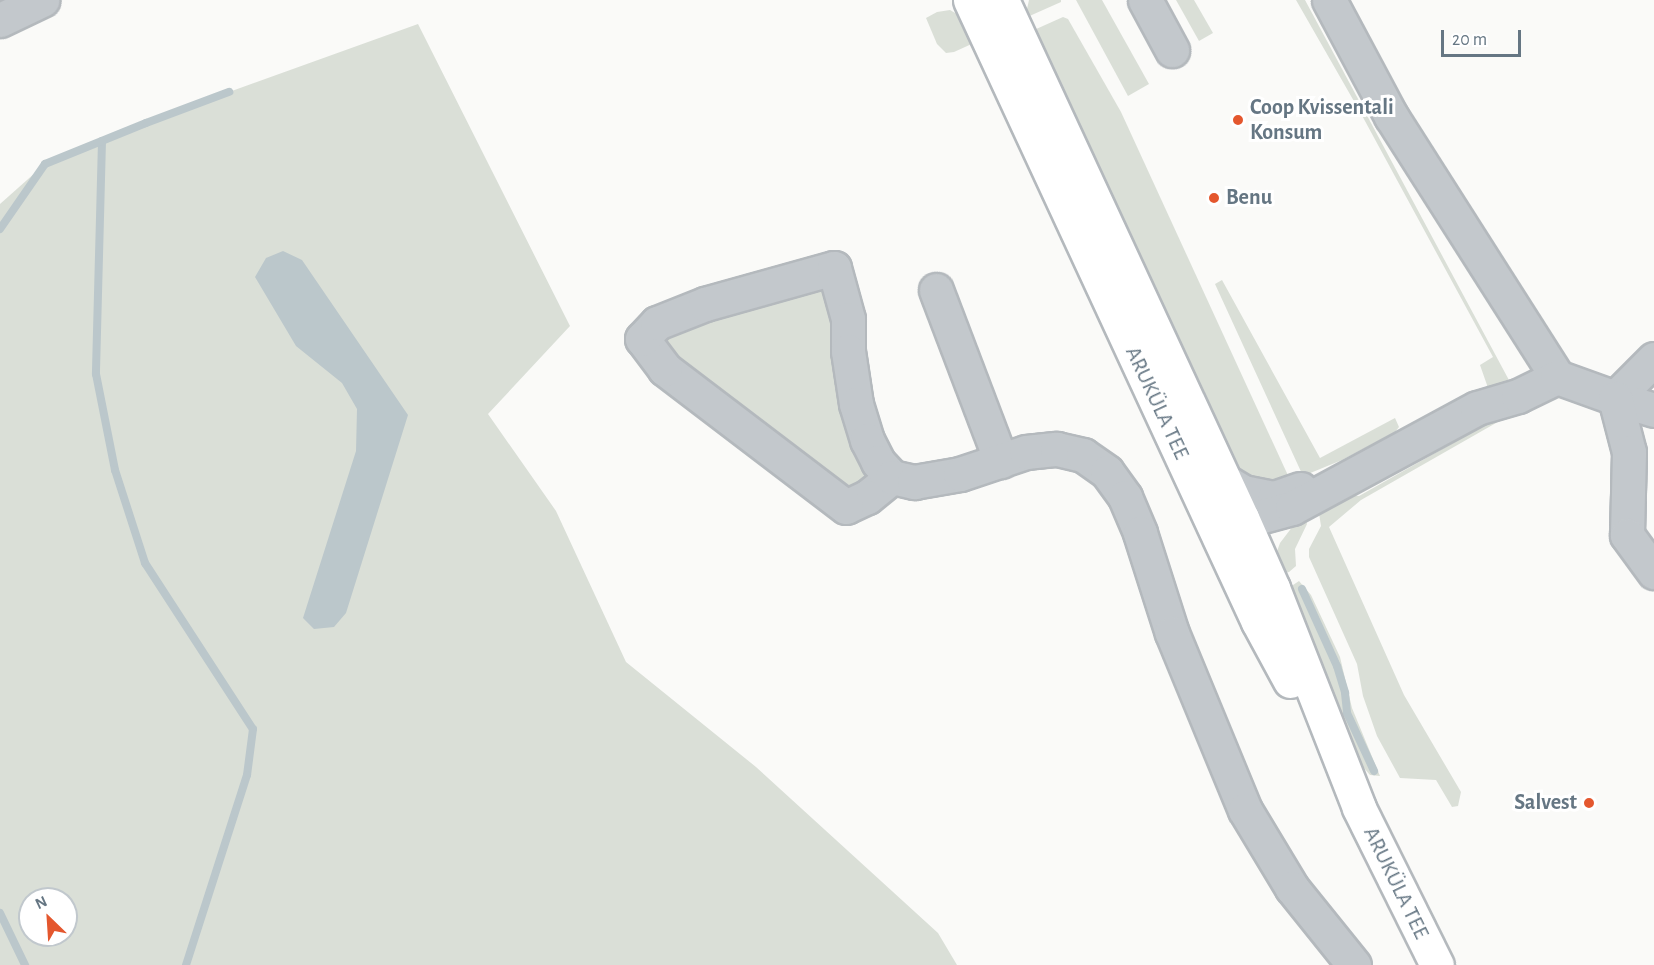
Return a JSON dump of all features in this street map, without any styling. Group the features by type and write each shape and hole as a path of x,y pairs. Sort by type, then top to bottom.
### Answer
{"highway":[{"name":"ARUKÜLA TEE","path":"970,0 1000,11 1220,473 1248,522 1356,801"},
{"name":"ARUKÜLA TEE","path":"1000,11 1173,437 1258,622 1356,801 1437,965"}],"street":[{"path":"0,20 42,0"},
{"path":"1145,0 1172,50"},
{"path":"1329,0 1391,116 1557,378 1654,410"},
{"path":"892,477 867,496 846,507 665,369 642,339 657,323 705,304 834,268 848,319 848,351 856,404 867,440 878,462 892,477 914,482 960,474 1026,452 1057,448 1083,455 1107,472 1125,497 1140,533 1172,633 1245,810 1292,888 1354,965"},
{"path":"936,290 1001,461"},
{"path":"1615,398 1654,359"},
{"path":"1173,437 1204,474 1219,507 1231,518 1248,522 1292,508 1477,408 1518,396 1557,378"},
{"path":"1615,398 1629,452 1628,535 1654,572"},
{"path":"1220,473 1225,481 1243,492 1274,498 1399,450"},
{"path":"1232,565 1232,550 1248,522 1277,503 1323,480"},
{"path":"1266,571 1263,557 1270,537 1292,508"}],"shaded area":[{"path":"1029,0 1061,0 1061,2 1025,18"},
{"path":"1076,0 1102,0 1149,84 1128,96"},
{"path":"1176,0 1194,0 1213,33 1199,41"},
{"path":"1296,0 1305,0 1510,382 1486,392 1487,385 1480,365 1493,357 1359,110"},
{"path":"950,10 962,17 976,42 954,52 946,53 937,44 926,18 937,12"},
{"path":"1063,17 1068,19 1121,112 1291,482 1281,486 1238,477 1033,36 1034,30"},
{"path":"418,24 570,326 488,414 556,511 626,662 756,767 938,933 957,965 0,965 0,204 45,164 146,122"},
{"path":"283,251 302,260 408,415 346,613 334,627 314,629 303,618 356,451 357,409 342,383 296,346 255,277 266,258"},
{"path":"1222,280 1320,458 1395,418 1399,427 1395,432 1342,460 1303,476 1215,284"},
{"path":"824,282 869,460 867,505 655,352 662,336"},
{"path":"1522,404 1524,407 1361,500 1329,527 1404,695 1461,792 1458,806 1452,807 1436,780 1400,778 1377,736 1363,696 1357,664 1309,557 1309,549 1321,526 1318,507 1343,495 1359,496"},
{"path":"1305,517 1307,524 1295,549 1296,566 1289,572 1280,574 1276,554 1280,543 1296,522"},
{"path":"1299,581 1311,595 1340,657 1352,708 1380,776 1370,775 1363,767 1338,710 1290,587"}],"waterway":[{"path":"0,229 45,164 229,92"},
{"path":"102,141 96,374 115,470 145,563 253,729 247,775 186,965"},
{"path":"1302,589 1337,666 1345,693 1347,713 1374,771"},
{"path":"0,913 25,965"}],"place":[{"name":"Coop Kvissentali Konsum","path":"1238,120"},
{"name":"Benu","path":"1214,198"},
{"name":"Salvest","path":"1589,803"}]}
